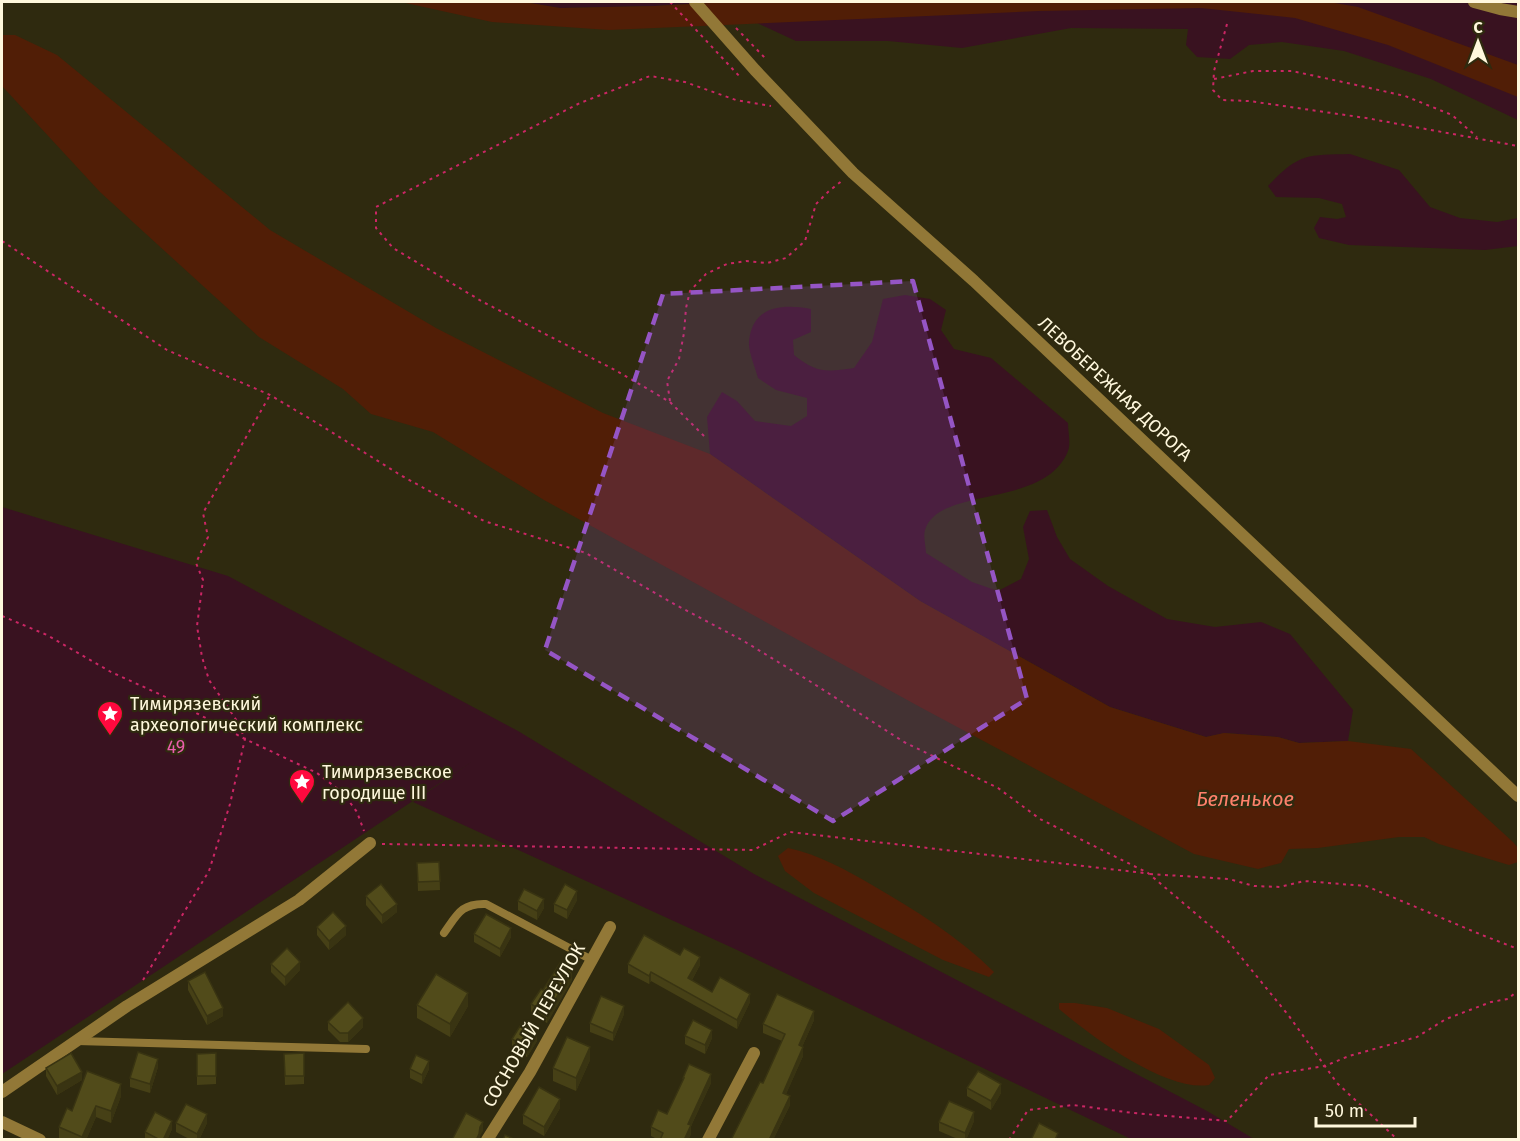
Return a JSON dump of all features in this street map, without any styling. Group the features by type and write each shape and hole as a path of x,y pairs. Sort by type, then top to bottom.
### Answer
{"street":[{"name":"ЛЕВОБЕРЕЖНАЯ ДОРОГА","path":"694,2 853,173 999,305 1518,796"},
{"path":"1474,2 1513,8"},
{"path":"2,1092 127,1006 299,900 370,843"},
{"name":"СОСНОВЫЙ ПЕРЕУЛОК","path":"487,1140 530,1072 610,927"},
{"path":"708,1140 754,1053"},
{"path":"2,1122 40,1140"}],"lane":[{"path":"444,933 463,907 486,904 592,960"},
{"path":"77,1041 366,1050"}],"path":[{"path":"669,2 741,78"},
{"path":"1227,24 1214,71 1213,90 1222,100 1249,101 1366,118 1518,146"},
{"path":"735,26 765,58"},
{"path":"1214,79 1253,71 1292,71 1352,84 1404,96 1452,115 1479,139"},
{"path":"704,436 670,402 615,370 483,302 393,248 376,228 376,207 580,103 650,76 686,82 736,100 792,110"},
{"path":"670,402 667,381 679,359 690,291 706,274 727,264 746,261 767,263 786,258 806,241 816,204 853,173"},
{"path":"2,241 167,350 270,395 402,476 484,521 586,553 752,646 904,742 998,788 1040,819 1148,873 1228,941 1289,1016 1337,1083 1398,1140"},
{"path":"139,987 209,871 230,804 245,739 237,721 209,680 202,657 197,626 203,580 196,563 208,537 203,513 270,395"},
{"path":"2,616 47,634 111,672 317,773 343,793 357,812 370,843 753,850 790,832 1148,873 1229,879 1254,886 1280,887 1304,881 1366,886 1518,949"},
{"path":"1009,1140 1028,1110 1073,1105 1227,1121 1269,1075 1324,1066 1349,1056 1417,1037 1446,1019 1491,1002 1508,999 1518,993"}],"highlighted area":[{"path":"913,281 1027,699 833,821 545,650 663,294"}],"green space":[{"path":"524,2 727,2 560,8"},
{"path":"741,2 1518,2 1518,120 1431,79 1344,51 1282,42 1249,45 1230,59 1197,57 1186,45 1188,29 1071,28 962,48 888,41 796,41 755,22"},
{"path":"1350,154 1399,170 1430,207 1460,218 1497,222 1518,218 1518,246 1485,250 1349,245 1319,238 1314,228 1320,217 1337,219 1346,217 1342,204 1319,198 1276,197 1268,186 1288,167 1304,158"},
{"path":"905,295 930,299 946,310 941,330 954,349 991,358 1068,423 1069,448 1056,469 1038,481 1016,490 950,507 934,516 925,530 926,553 972,582 998,591 1021,579 1029,559 1023,527 1030,511 1047,510 1057,537 1070,559 1108,586 1167,619 1215,627 1261,622 1290,634 1353,710 1348,741 1299,743 1278,737 1225,733 1206,737 1110,707 920,601 710,454 707,417 722,392 737,401 755,421 791,426 807,416 807,398 776,390 758,378 749,341 756,320 763,314 780,307 811,309 811,332 793,340 794,355 822,370 854,368 872,342 883,299"},
{"name":"49","path":"2,507 228,576 518,731 754,874 1207,1111 1254,1139 1131,1139 735,949 413,802 473,761 2,1074"}],"water":[{"path":"401,2 524,2 560,8 727,2 1329,2 1358,7 1518,65 1518,97 1388,45 1295,18 1201,8 1039,11 609,30 492,22"},
{"name":"Беленькое","path":"2,35 15,35 57,55 270,230 436,328 603,413 710,454 920,601 1110,707 1206,737 1224,733 1278,737 1299,743 1348,741 1411,749 1513,842 1518,848 1518,862 1509,865 1439,844 1424,837 1399,837 1318,848 1289,849 1281,863 1258,869 1194,854 920,707 544,500 433,432 371,414 343,389 259,337 100,192 2,86"},
{"path":"788,848 832,863 888,894 951,936 994,972 989,977 943,960 814,893 785,871 778,856"},
{"path":"1059,1003 1107,1008 1159,1029 1209,1065 1215,1078 1209,1085 1192,1085 1151,1071 1090,1034 1059,1009"}],"building":[{"path":"439,862 440,881 418,882 417,863"},
{"path":"381,884 397,904 382,915 366,896"},
{"path":"565,884 577,891 567,910 554,904"},
{"path":"524,889 544,899 537,911 518,901"},
{"path":"333,912 346,926 329,941 317,927"},
{"path":"486,914 511,928 500,949 474,934"},
{"path":"644,935 680,955 684,948 700,957 688,978 712,992 720,977 750,994 737,1020 651,972 649,976 628,964"},
{"path":"287,948 300,962 285,977 271,964"},
{"path":"560,963 572,971 547,1014 531,1004"},
{"path":"205,972 223,1008 207,1016 188,981"},
{"path":"436,974 468,993 450,1024 417,1005"},
{"path":"777,994 814,1011 799,1045 803,1047 783,1093 790,1096 769,1140 731,1140 760,1082 763,1083 785,1034 763,1024"},
{"path":"601,996 624,1006 613,1033 590,1023"},
{"path":"348,1002 363,1018 348,1033 340,1033 328,1022"},
{"path":"693,1020 712,1030 705,1045 685,1036"},
{"path":"522,1023 537,1033 527,1048 512,1039"},
{"path":"567,1037 590,1047 576,1078 553,1068"},
{"path":"138,1052 158,1059 150,1084 130,1078"},
{"path":"71,1053 82,1072 57,1086 46,1068"},
{"path":"216,1053 216,1076 197,1076 197,1054"},
{"path":"304,1053 304,1076 285,1076 284,1054"},
{"path":"416,1055 429,1061 422,1075 410,1069"},
{"path":"689,1064 711,1074 688,1124 691,1125 684,1140 660,1140 663,1133 651,1127 658,1110 667,1114"},
{"path":"87,1071 121,1084 111,1111 96,1106 82,1137 59,1127 67,1108 72,1111"},
{"path":"978,1071 1001,1084 991,1101 967,1088"},
{"path":"539,1087 560,1099 544,1127 523,1115"},
{"path":"949,1101 974,1112 965,1133 939,1122"},
{"path":"186,1104 207,1114 197,1134 176,1123"},
{"path":"155,1112 172,1121 163,1140 145,1132"},
{"path":"466,1113 483,1122 476,1140 452,1140"},
{"path":"1039,1123 1058,1133 1055,1140 1031,1140"},
{"path":"505,1135 516,1140 503,1140"}],"place":[{"name":"Тимирязевский археологический комплекс","path":"110,737"},
{"name":"Тимирязевское городище III","path":"302,805"}]}
